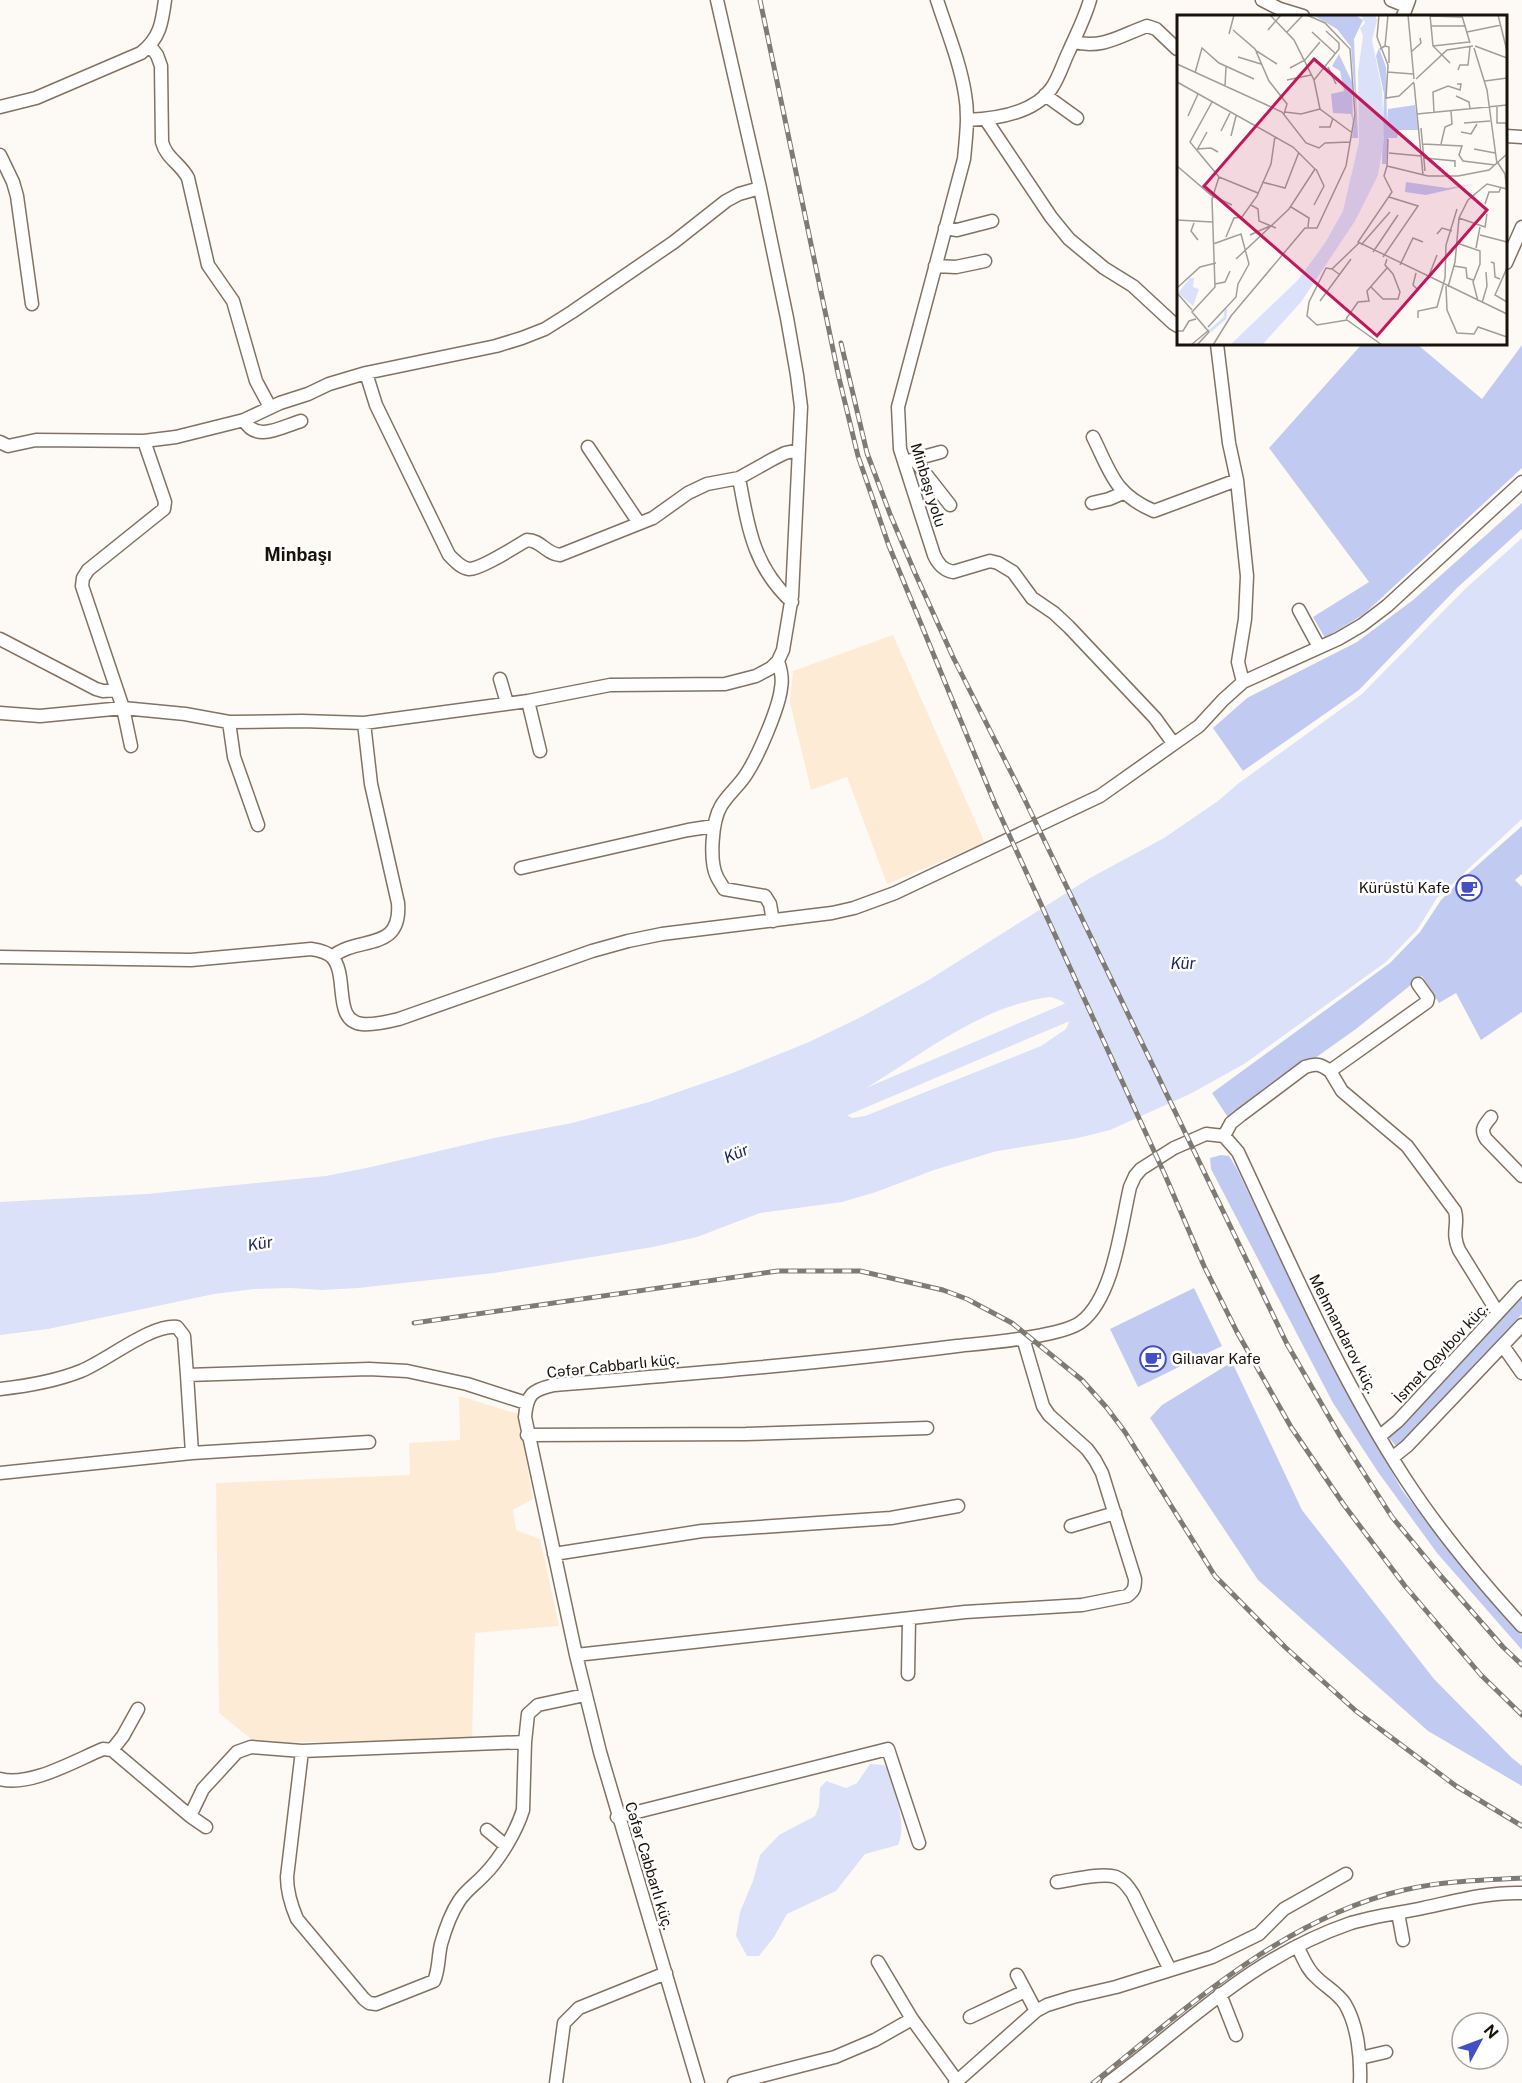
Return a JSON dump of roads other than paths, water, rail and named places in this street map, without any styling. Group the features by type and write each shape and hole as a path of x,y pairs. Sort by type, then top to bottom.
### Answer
{"street":[{"path":"0,108 36,98 129,60 150,46 160,30 165,0"},
{"path":"0,713 40,716 123,708 184,714 229,722 364,723 528,701 626,683 724,684 756,676 771,668 778,661 788,631 792,602 801,407 797,375 760,188 717,0"},
{"name":"Minbaşı yolu","path":"938,0 965,95 967,120 964,159 898,407 898,433 909,461 934,555 938,564 948,571 953,572 990,561 1013,572 1032,598 1054,613 1077,636 1159,723 1173,743"},
{"path":"967,120 986,120 1021,110 1039,101 1055,81 1090,0"},
{"path":"1262,0 1288,14"},
{"path":"1391,0 1406,7"},
{"path":"1073,42 1102,45 1147,26 1156,29 1177,49"},
{"path":"150,46 161,66 164,152 184,170 188,178 208,265 233,301 256,381 270,407"},
{"path":"1045,95 1077,118"},
{"path":"986,120 1051,217 1069,239 1104,268 1133,286 1177,325"},
{"path":"1507,136 1522,137"},
{"path":"0,155 14,182 32,304"},
{"path":"0,442 8,446 36,440 144,441 176,437 244,420 270,407 329,384 366,373 496,346 545,329 674,242 726,201 739,194 760,188"},
{"path":"945,228 957,230 992,221"},
{"path":"1507,261 1522,226"},
{"path":"935,266 956,267 985,261"},
{"path":"1217,345 1229,442 1238,480 1247,576 1245,619 1238,662 1243,682"},
{"path":"366,373 376,405 449,555 456,563 467,569 477,567 527,540 534,540 553,555 560,555 653,518 688,493 707,484 739,478 773,459 799,450"},
{"path":"244,420 248,428 264,433 301,421"},
{"path":"1093,437 1123,493 1150,509 1158,511 1238,480"},
{"path":"131,746 123,708 82,586 83,578 88,570 164,509 165,502 144,441"},
{"path":"588,447 639,524"},
{"path":"941,452 909,461 950,505"},
{"path":"739,478 750,538 761,564 777,588 792,602"},
{"path":"0,957 191,960 311,949 322,951 332,957 338,967 345,1012 351,1020 361,1024 381,1023 399,1019 592,951 628,941 662,934 854,909 895,893 1100,796 1199,726 1243,682 1362,625 1387,606 1522,482"},
{"path":"1092,503 1123,493"},
{"path":"1299,610 1319,647"},
{"path":"0,639 96,689 116,690"},
{"path":"773,921 770,904 765,896 724,889 716,877 714,826 722,803 746,776 776,706 782,673 778,661"},
{"path":"500,679 507,703"},
{"path":"528,701 540,751"},
{"path":"229,722 234,757 258,825"},
{"path":"332,957 346,948 379,941 389,935 399,915 371,784 364,723"},
{"path":"521,868 714,826"},
{"path":"1330,1071 1427,1002 1428,998 1418,984"},
{"path":"1224,1136 1231,1123 1240,1115 1305,1067 1321,1065 1330,1071 1342,1091 1407,1146 1455,1211 1457,1218 1454,1239 1498,1313"},
{"path":"1491,1117 1482,1132 1522,1176"},
{"name":"Cəfər Cabbarlı küç.","path":"698,2083 617,1816 585,1695 527,1435 526,1403 530,1395 536,1390 554,1385 844,1360 1023,1338 1073,1327 1090,1314 1107,1281 1130,1187 1135,1176 1174,1148 1206,1134 1224,1136"},
{"name":"Mehmandarov küç.","path":"1224,1136 1238,1152 1301,1287 1392,1458 1417,1497 1452,1544 1522,1626"},
{"name":"İsmət Qayıbov küç.","path":"1380,1436 1398,1421 1522,1287"},
{"path":"1392,1458 1407,1446 1522,1325"},
{"path":"0,1389 64,1378 102,1362 153,1332 170,1326 177,1327 184,1336 192,1452"},
{"path":"576,1655 990,1610 1082,1605 1127,1596 1135,1588 1135,1579 1102,1473 1087,1449 1049,1415 1043,1406 1023,1338"},
{"path":"1503,1346 1522,1373"},
{"path":"187,1375 369,1369 407,1371 467,1384 526,1403"},
{"path":"527,1435 746,1434 927,1428"},
{"path":"0,1473 192,1452 369,1442"},
{"path":"554,1554 702,1531 891,1518 958,1506"},
{"path":"1071,1526 1115,1513"},
{"path":"908,1674 909,1619"},
{"path":"302,1751 289,1853 287,1890 297,1919 364,1999 376,2004 434,1981 441,1944 458,1903 466,1891 485,1875 520,1820 523,1810 526,1720 532,1709 538,1705 585,1695"},
{"path":"112,1750 138,1709"},
{"path":"190,1816 203,1789 237,1752 251,1747 302,1751 525,1742"},
{"path":"0,1779 11,1781 34,1778 103,1749 112,1750 206,1827"},
{"path":"617,1816 888,1749 919,1843"},
{"path":"487,1830 505,1845"},
{"path":"878,1962 912,2019 956,2082 1036,2011 1064,2000 1116,1987 1212,1957 1259,1934 1284,1909 1346,1874"},
{"path":"1057,1882 1107,1875 1118,1877 1125,1882 1170,1970"},
{"path":"1115,2081 1220,1994 1266,1963 1297,1946 1352,1923 1478,1896 1505,1892 1522,1893"},
{"path":"1398,1913 1403,1940"},
{"path":"1297,1946 1307,1967 1315,1977 1345,2004 1351,2018 1359,2058 1360,2083"},
{"path":"556,2083 564,2023 579,2008 666,1973"},
{"path":"1017,1975 1036,2011"},
{"path":"970,2017 1025,1991"},
{"path":"1220,1994 1236,2035"},
{"path":"734,2083 845,2053 912,2019"},
{"path":"1359,2058 1386,2052"}],"water":[{"name":"Kür","path":"1522,538 1522,819 1437,898 1417,930 1386,962 1244,1064 1190,1094 1110,1130 1078,1138 997,1151 842,1202 760,1213 697,1237 653,1247 494,1273 358,1288 254,1289 214,1294 48,1329 0,1335 0,1202 147,1194 326,1176 572,1123 649,1102 730,1074 809,1042 927,981 1090,878 1164,838 1218,801 1239,783 1362,694 1465,589","holes":["1050,997 1066,1005 1072,1015 1066,1029 1041,1046 865,1116 852,1118 841,1111 847,1100 948,1036 997,1011"]},
{"path":"870,1764 884,1765 887,1769 901,1817 901,1836 898,1845 865,1854 836,1891 787,1914 774,1937 759,1956 747,1956 736,1936 740,1912 753,1881 760,1855 779,1835 815,1816 819,1806 820,1788 826,1781 846,1788 857,1783"}],"waterway":[{"name":"Kür","path":"818,1118 1094,1001"}],"railway":[{"path":"760,0 839,378 858,456 889,546 995,804 1165,1175 1204,1266 1237,1332 1291,1427 1344,1505 1405,1586 1481,1675 1522,1715"},
{"path":"841,343 867,453 915,573 953,657 1022,794 1287,1344 1340,1436 1392,1517 1503,1647 1522,1665"},
{"path":"414,1323 778,1271 860,1271 943,1290 967,1299 1012,1323 1082,1380 1125,1432 1215,1576 1285,1647 1356,1711 1456,1786 1522,1826"},
{"path":"1093,2083 1201,1996 1239,1969 1318,1921 1360,1903 1418,1887 1478,1880 1522,1878"}],"place":[{"name":"Kürüstü Kafe","path":"1469,888"},
{"name":"Gilıavar Kafe","path":"1153,1359"}],"district":[{"name":"Minbaşı","path":"298,555"}]}
